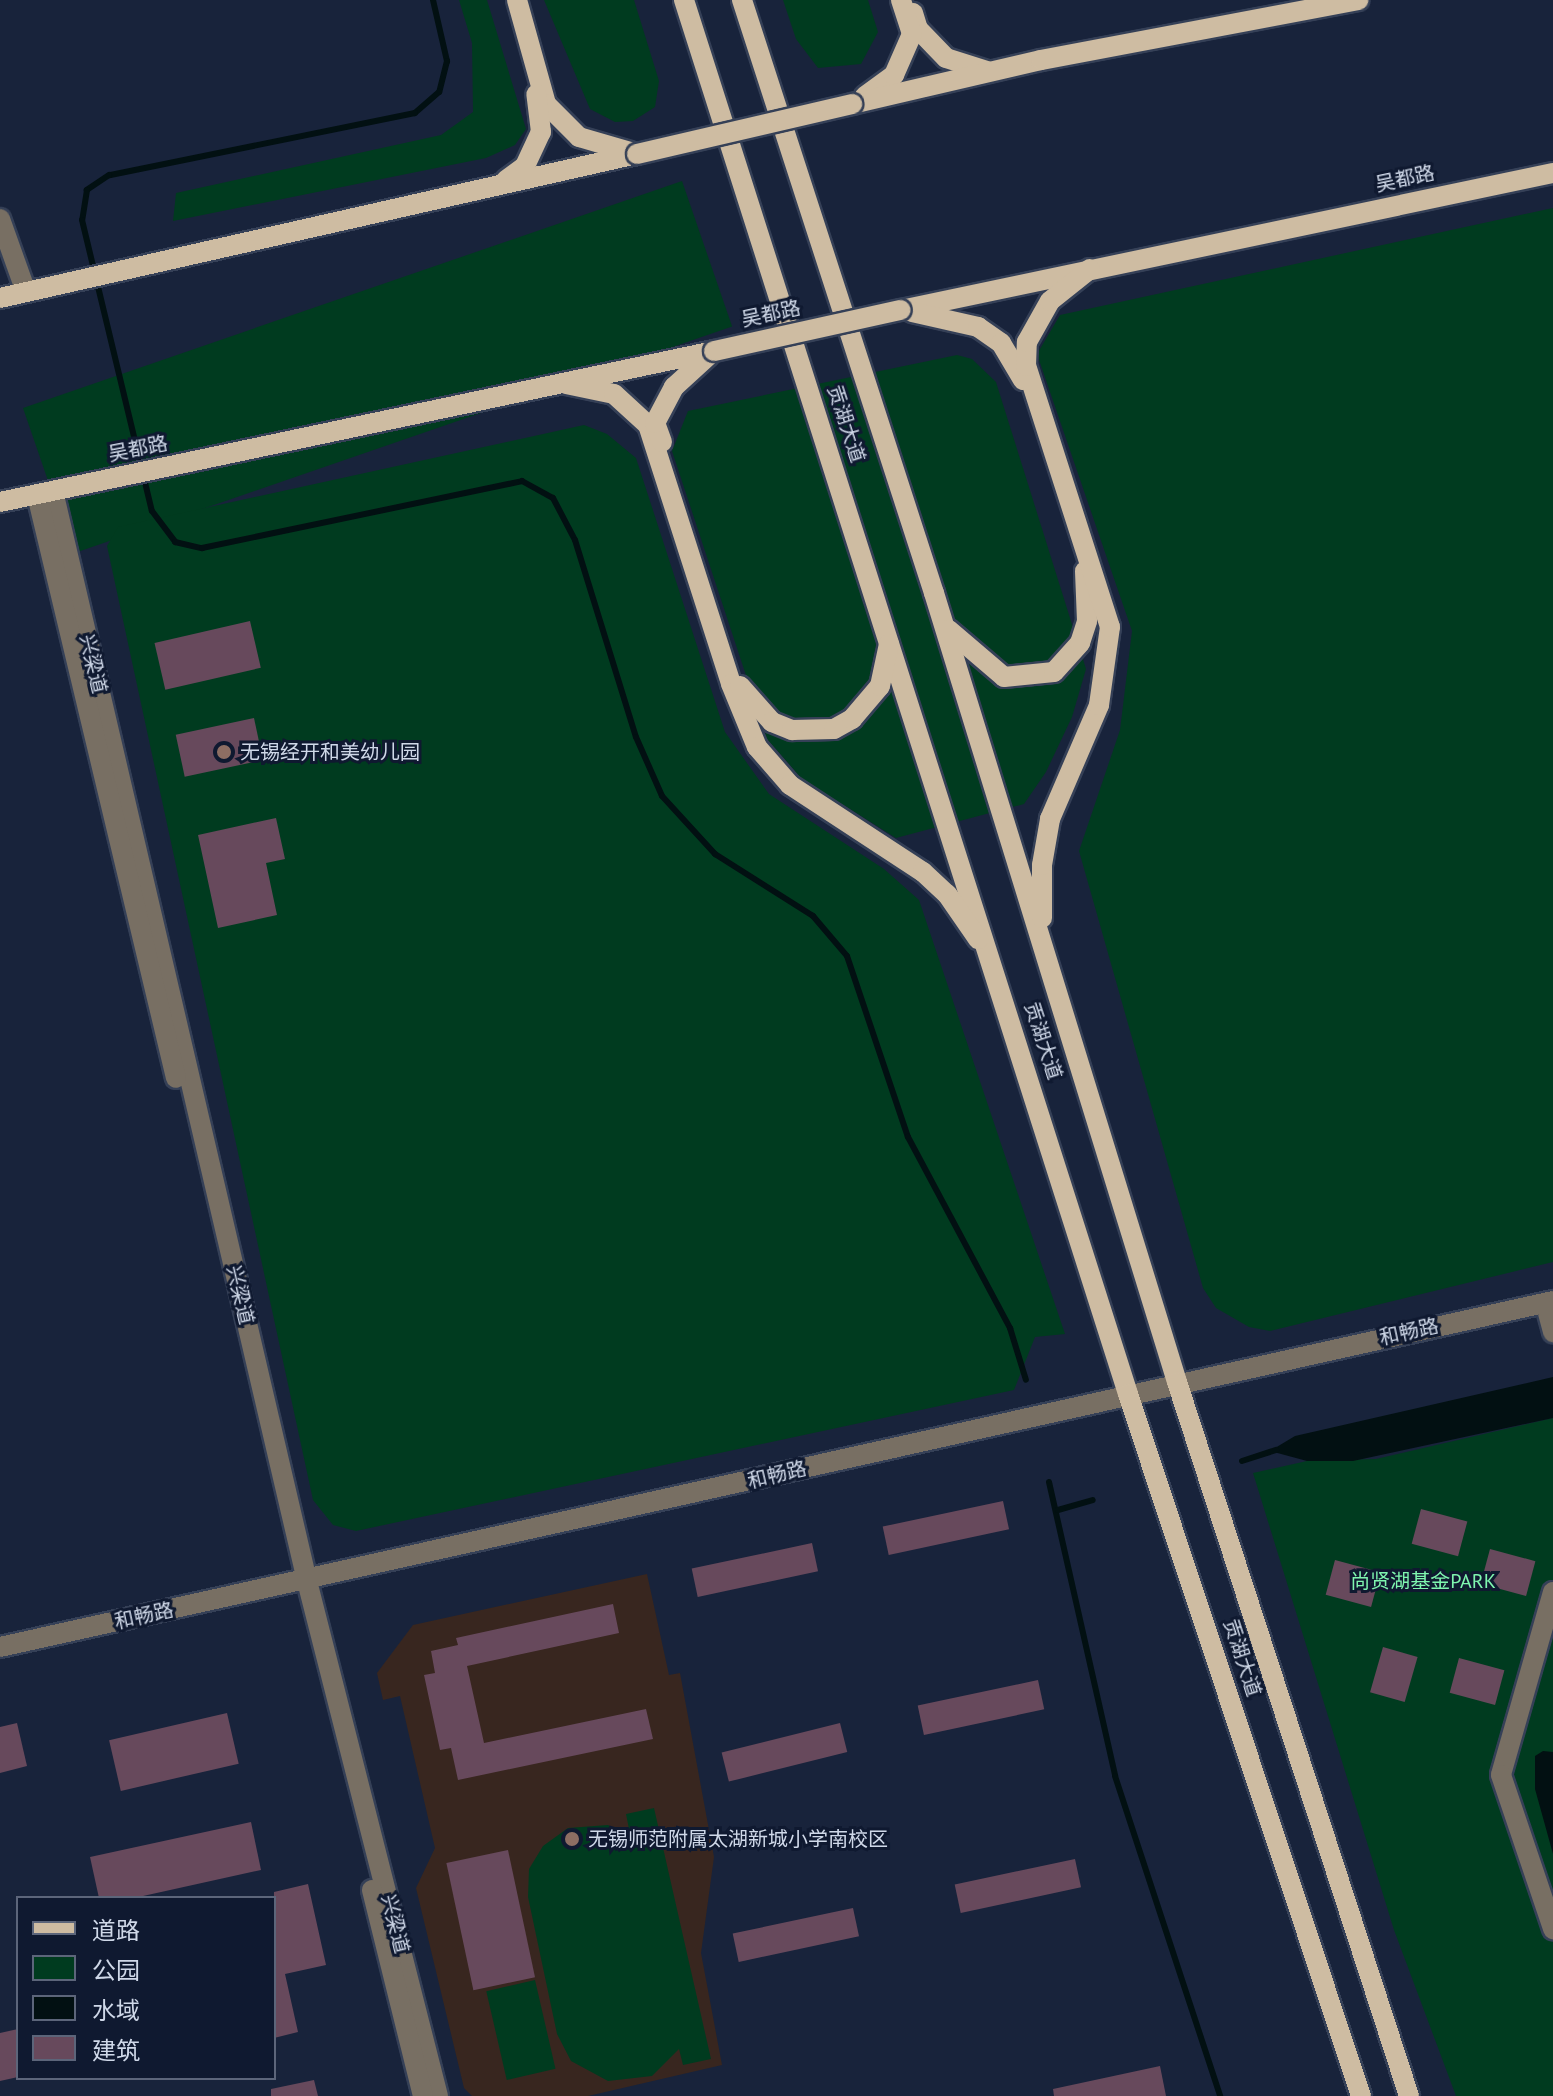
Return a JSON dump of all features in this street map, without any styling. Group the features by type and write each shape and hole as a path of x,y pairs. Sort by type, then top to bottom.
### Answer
{"main road":[{"path":"500,185 525,166 541,132 540,106 509,0"},
{"path":"517,0 546,104 579,137 637,154"},
{"name":"贡湖大道","path":"684,0 1131,1400 1361,2096"},
{"name":"贡湖大道","path":"742,0 944,624 1179,1388 1369,1984 1409,2096"},
{"path":"852,104 894,75 912,34 901,0"},
{"path":"909,0 918,29 946,58 990,72"},
{"path":"0,298 990,72 1358,0"},
{"name":"吴都路","path":"0,502 218,459 1090,269 1553,173"},
{"path":"1044,945 1042,865 1050,819 1099,705 1110,627 1026,366 1027,342 1050,301 1090,269"},
{"path":"901,310 978,327 1001,343 1019,367 1089,596 1080,643 1054,672 1039,675 1004,677 944,624"},
{"path":"714,351 674,387 655,423 739,685 772,722 792,730 834,729 852,719 880,686 890,640"},
{"path":"566,384 614,394 648,425 731,684 757,747 790,785 896,852 947,894 991,959"}],"street":[{"path":"0,219 26,292"},
{"name":"兴梁道","path":"45,493 423,2096"},
{"name":"和畅路","path":"0,1656 1179,1388 1552,1314"},
{"name":"兴梁道","path":"303,1586 438,2096"},
{"name":"和畅路","path":"0,1647 303,1586"},
{"path":"1553,1592 1501,1775 1547,1892 1553,1929"}],"shaded area":[{"name":"无锡师范附属太湖新城小学南校区","path":"647,1574 669,1675 680,1673 714,1857 701,1953 722,2065 588,2096 472,2096 464,2088 416,1888 435,1848 400,1696 383,1700 377,1673 413,1625"}],"green space":[{"path":"459,0 487,0 526,129 515,145 486,158 173,221 176,193 441,135 473,112 472,43"},
{"path":"544,0 634,0 659,81 655,107 633,121 615,122 590,109"},
{"path":"783,0 868,0 878,32 861,64 818,68 796,39"},
{"path":"682,181 732,327 73,554 23,408"},
{"path":"1553,208 1553,1262 1270,1331 1249,1327 1216,1308 1203,1288 1079,851 1120,730 1132,631 1037,354 1060,315"},
{"path":"957,355 972,359 996,382 1086,669 1072,717 1046,772 1024,804 896,838 802,779 767,739 672,451 688,411"},
{"path":"584,425 607,434 636,458 725,732 769,794 884,869 919,900 1065,1334 1035,1337 1014,1390 356,1531 333,1525 313,1500 107,546 118,527"},
{"name":"尚贤湖基金PARK","path":"1553,1418 1553,2096 1456,2096 1394,1930 1253,1473 1307,1461 1376,1459"},
{"path":"654,1808 711,2059 683,2065 679,2049 652,2076 608,2081 571,2061 557,2034 528,1897 529,1869 543,1846 568,1828 608,1825 631,1839 626,1814"},
{"path":"535,1980 555,2069 507,2080 486,1991"}],"water":[{"path":"1553,1377 1553,1418 1353,1461 1307,1461 1270,1451 1295,1436"},
{"path":"1543,1751 1553,1752 1553,1854 1535,1789 1535,1756"}],"building":[{"path":"250,621 261,668 165,690 155,643"},
{"path":"254,718 263,760 185,777 176,735"},
{"path":"276,818 285,859 266,863 277,915 218,928 198,835"},
{"path":"1003,1501 1009,1529 889,1555 883,1527"},
{"path":"1421,1509 1467,1521 1458,1556 1412,1544"},
{"path":"812,1543 818,1571 698,1597 692,1569"},
{"path":"1490,1549 1535,1561 1526,1596 1481,1584"},
{"path":"1335,1560 1380,1572 1371,1607 1326,1595"},
{"path":"613,1604 619,1633 467,1666 484,1743 646,1709 653,1739 458,1780 451,1748 440,1750 424,1675 435,1673 431,1651 458,1645 456,1638"},
{"path":"1383,1647 1418,1657 1405,1702 1370,1692"},
{"path":"1459,1658 1504,1670 1495,1705 1450,1693"},
{"path":"1038,1680 1044,1709 924,1735 918,1706"},
{"path":"227,1713 239,1764 121,1791 109,1740"},
{"path":"17,1723 27,1766 0,1773 0,1727"},
{"path":"840,1723 847,1752 729,1782 722,1753"},
{"path":"251,1822 261,1870 143,1896 99,1896 90,1857"},
{"path":"508,1850 535,1977 473,1990 446,1863"},
{"path":"1075,1859 1081,1887 961,1913 955,1885"},
{"path":"308,1884 326,1965 285,1974 298,2032 276,2038 276,1896 274,1892"},
{"path":"853,1908 859,1936 739,1962 733,1934"},
{"path":"16,2029 16,2077 0,2081 0,2033"},
{"path":"1160,2066 1166,2096 1054,2096 1053,2089"},
{"path":"314,2080 318,2096 271,2096 271,2089"}],"waterway":[{"path":"433,0 447,61 439,92 415,113 109,175 87,190 82,220 152,511 175,542 202,548 522,481 553,498 575,540 636,737 662,796 715,854 813,916 847,956 908,1137 1010,1328 1026,1380"},
{"path":"1242,1461 1276,1450"},
{"path":"1049,1482 1115,1776 1220,2096"},
{"path":"1058,1510 1093,1500"}],"place":[{"name":"无锡经开和美幼儿园","path":"224,752"},
{"name":"无锡师范附属太湖新城小学南校区","path":"572,1839"}]}
